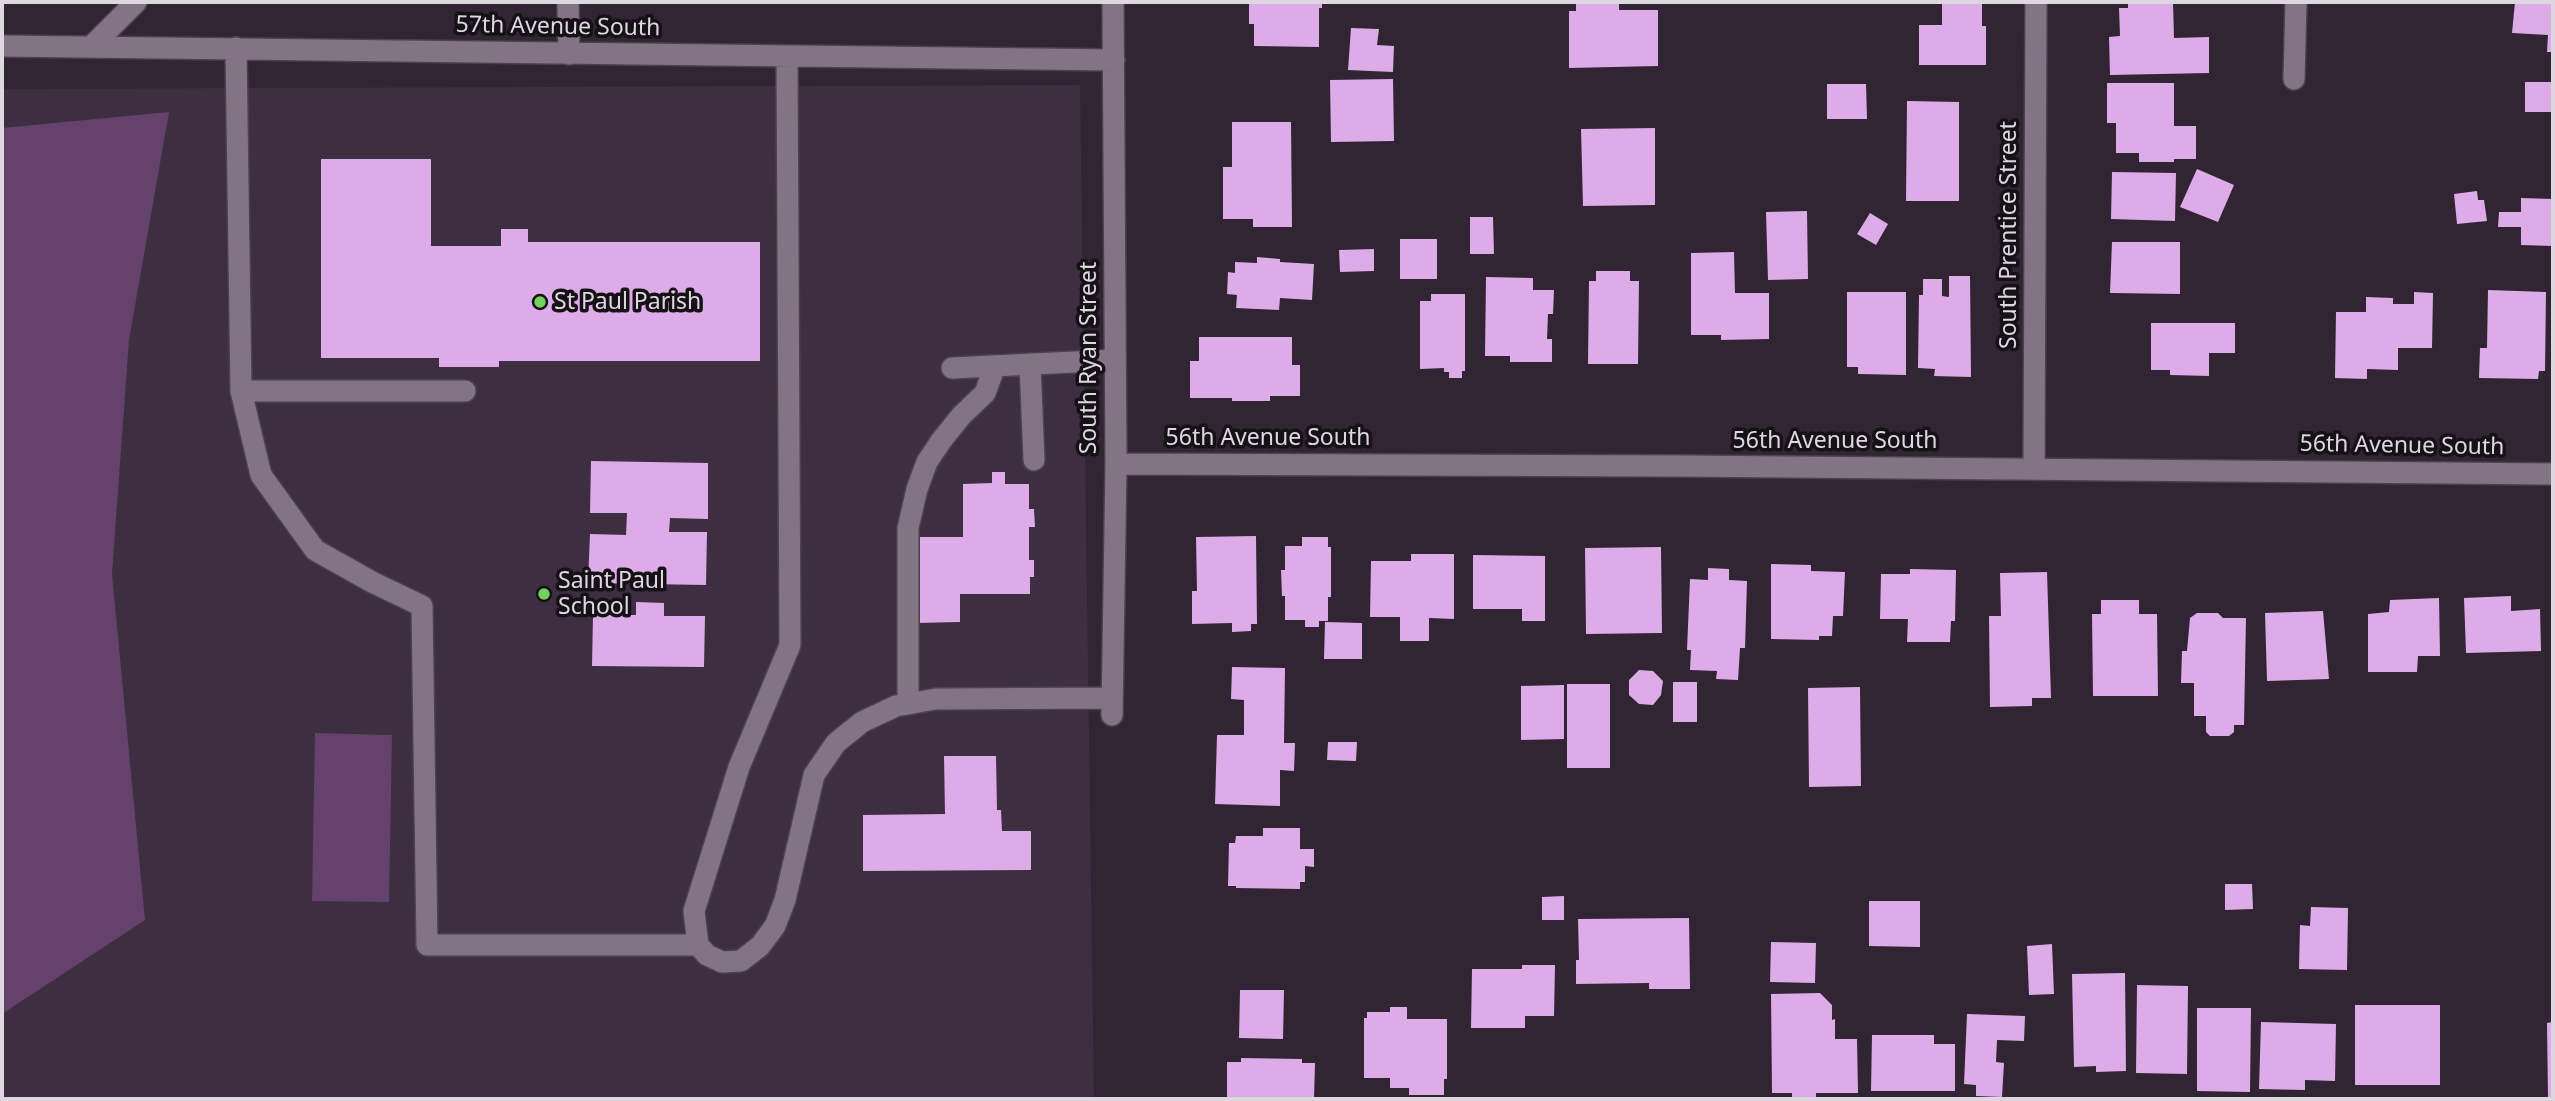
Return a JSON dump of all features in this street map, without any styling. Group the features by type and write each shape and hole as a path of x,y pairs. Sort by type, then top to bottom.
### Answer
{"street":[{"path":"91,47 136,2"},
{"path":"568,2 569,54"},
{"name":"South Ryan Street","path":"908,704 936,699 1112,706 1116,464 1113,2"},
{"name":"South Prentice Street","path":"2034,469 2036,2"},
{"path":"2294,79 2296,2"},
{"name":"57th Avenue South","path":"2,46 1114,60"},
{"path":"236,48 241,391 261,475 315,550 422,606 427,945 698,945"},
{"path":"787,57 790,645 738,767 694,911 698,945 707,956 722,962 741,961 760,946 775,926 785,900 814,775 836,743 862,722 896,706 908,704 908,528 917,489 927,462 961,416 985,393 995,366"},
{"path":"952,368 1115,360"},
{"path":"1030,364 1034,460"},
{"path":"241,391 465,391"},
{"name":"56th Avenue South","path":"1116,464 2553,474"}],"shaded area":[{"name":"Saint Paul School","path":"1080,85 1094,1099 2,1099 2,89"},
{"path":"169,112 129,340 112,574 145,920 2,1014 2,128"},
{"path":"315,733 392,735 389,902 312,901"}],"building":[{"path":"1249,2 1322,2 1322,8 1319,8 1319,47 1254,46 1254,24 1249,24"},
{"path":"1576,2 1619,2 1619,10 1658,10 1658,66 1569,68 1569,11 1576,11"},
{"path":"1942,2 1982,2 1982,26 1986,26 1986,65 1919,65 1919,25 1942,25"},
{"path":"2128,2 2173,2 2174,38 2209,37 2209,73 2110,75 2109,37 2120,36 2119,8 2128,8"},
{"path":"2515,2 2553,2 2553,52 2547,52 2548,35 2512,33"},
{"path":"1351,28 1379,29 1377,45 1394,46 1393,72 1348,70"},
{"path":"1393,79 1394,141 1331,142 1330,80"},
{"path":"2525,82 2553,82 2553,112 2525,112"},
{"path":"2107,83 2174,83 2174,126 2196,126 2196,159 2139,162 2139,153 2116,153 2116,123 2107,123"},
{"path":"1827,84 1866,84 1867,119 1827,119"},
{"path":"1907,101 1959,102 1959,201 1906,201"},
{"path":"1232,122 1291,122 1292,227 1253,227 1253,219 1223,219 1223,167 1232,167"},
{"path":"1655,128 1655,205 1583,206 1581,129"},
{"name":"St Paul Parish","path":"321,159 431,159 431,246 501,246 501,229 528,229 528,242 760,242 760,361 499,361 499,367 439,367 439,358 321,358"},
{"path":"2197,169 2234,185 2218,222 2180,207"},
{"path":"2112,172 2176,173 2175,221 2111,219"},
{"path":"2477,191 2478,200 2484,200 2487,221 2457,224 2454,194"},
{"path":"2521,198 2553,199 2553,246 2521,245 2521,227 2498,227 2499,212 2521,212"},
{"path":"1807,211 1808,279 1768,280 1766,212"},
{"path":"1870,213 1888,224 1876,245 1857,234"},
{"path":"1470,217 1493,217 1494,254 1470,254"},
{"path":"1400,239 1437,239 1437,279 1400,279"},
{"path":"2112,242 2180,242 2180,294 2110,293"},
{"path":"1374,249 1374,271 1340,272 1339,250"},
{"path":"1734,252 1735,293 1769,293 1769,339 1721,340 1721,335 1691,335 1691,253"},
{"path":"1257,257 1280,259 1280,262 1314,264 1312,300 1280,298 1279,310 1236,308 1237,295 1227,294 1228,272 1235,273 1235,262 1257,263"},
{"path":"1596,271 1630,271 1630,281 1639,281 1638,364 1588,364 1589,281 1596,281"},
{"path":"1949,276 1970,276 1971,377 1934,376 1935,369 1918,368 1919,295 1923,295 1923,279 1942,279 1942,296 1949,297"},
{"path":"1486,277 1533,278 1533,290 1554,290 1553,314 1548,314 1547,339 1552,339 1552,362 1510,362 1510,356 1485,356"},
{"path":"2488,290 2546,292 2545,371 2539,371 2538,379 2479,378 2480,348 2487,348"},
{"path":"1847,292 1906,292 1906,375 1858,374 1858,367 1847,367"},
{"path":"2414,292 2433,293 2432,348 2398,348 2398,370 2367,369 2367,379 2335,378 2336,312 2366,312 2366,297 2393,298 2393,304 2414,304"},
{"path":"1431,294 1465,294 1465,371 1462,371 1462,378 1449,378 1449,372 1444,372 1444,368 1420,369 1420,301 1431,301"},
{"path":"2151,323 2235,323 2235,353 2209,353 2209,376 2170,375 2170,370 2151,370"},
{"path":"1199,337 1292,337 1292,365 1300,365 1300,396 1270,396 1270,401 1190,398 1190,361 1199,361"},
{"path":"591,461 708,463 708,519 670,518 669,532 707,532 706,585 588,583 590,534 626,535 627,513 590,513"},
{"path":"992,472 1005,472 1005,484 1029,484 1029,509 1034,509 1035,527 1029,527 1029,560 1034,560 1030,594 960,594 960,622 916,623 915,537 963,537 963,484 992,483"},
{"path":"1256,536 1257,624 1251,624 1251,631 1232,632 1232,623 1192,624 1192,591 1197,591 1196,537"},
{"path":"1302,537 1328,537 1328,547 1331,547 1328,621 1319,621 1319,627 1305,627 1305,620 1285,620 1281,570 1285,570 1285,546 1302,546"},
{"path":"1661,547 1662,633 1586,634 1585,548"},
{"path":"1411,554 1454,554 1454,619 1429,618 1429,641 1400,641 1400,617 1370,617 1371,561 1411,561"},
{"path":"1473,555 1545,556 1545,621 1522,621 1522,609 1473,609"},
{"path":"1771,564 1811,565 1811,571 1845,572 1843,616 1833,616 1832,636 1819,636 1819,640 1771,639"},
{"path":"1708,568 1729,569 1729,580 1747,581 1745,648 1740,648 1738,680 1716,679 1717,671 1690,670 1691,650 1687,650 1690,579 1708,580"},
{"path":"1910,569 1956,570 1955,621 1951,621 1950,642 1907,642 1908,619 1880,619 1881,574 1910,574"},
{"path":"2047,572 2051,698 2032,698 2032,706 1990,707 1989,616 2001,616 2000,573"},
{"path":"2511,596 2511,611 2540,609 2541,651 2466,653 2464,598"},
{"path":"2439,598 2440,656 2418,656 2417,672 2368,672 2368,614 2389,612 2390,600"},
{"path":"2101,600 2139,600 2139,614 2157,614 2158,696 2093,696 2092,614 2101,614"},
{"path":"636,602 664,603 664,616 705,616 704,667 592,666 593,615 636,615"},
{"path":"2323,611 2329,679 2267,681 2265,613"},
{"path":"2197,613 2218,613 2223,618 2246,618 2244,725 2234,725 2234,732 2229,736 2210,736 2206,732 2206,716 2194,716 2194,683 2181,683 2182,651 2187,651 2190,618"},
{"path":"1325,622 1362,623 1362,659 1324,659"},
{"path":"1232,667 1285,668 1284,743 1295,743 1294,771 1280,770 1280,806 1215,804 1217,735 1244,735 1244,700 1231,699"},
{"path":"1639,670 1653,671 1663,681 1661,695 1653,705 1639,704 1629,695 1629,680"},
{"path":"1673,682 1697,682 1697,722 1673,722"},
{"path":"1567,684 1610,684 1610,768 1567,768"},
{"path":"1564,685 1564,739 1521,740 1521,686"},
{"path":"1860,687 1861,786 1809,787 1808,688"},
{"path":"1328,742 1357,742 1356,761 1327,760"},
{"path":"944,756 996,756 997,810 1001,810 1002,831 1031,831 1031,870 863,871 863,815 945,814"},
{"path":"1263,828 1300,828 1300,849 1314,849 1314,867 1305,866 1305,882 1300,882 1300,889 1228,886 1229,843 1235,843 1236,836 1263,836"},
{"path":"2225,884 2252,884 2253,909 2225,910"},
{"path":"1564,896 1564,920 1542,920 1542,897"},
{"path":"1869,901 1920,901 1920,947 1869,946"},
{"path":"2311,907 2348,908 2347,970 2299,969 2300,925 2310,926"},
{"path":"1689,918 1690,989 1649,989 1649,983 1576,984 1576,960 1579,960 1578,919"},
{"path":"1771,942 1816,943 1815,983 1770,982"},
{"path":"2052,944 2054,994 2029,995 2027,946"},
{"path":"1522,965 1555,965 1554,1016 1525,1016 1525,1028 1471,1028 1472,969 1522,969"},
{"path":"2125,973 2126,1071 2096,1072 2096,1066 2074,1067 2072,974"},
{"path":"2137,985 2188,986 2187,1074 2136,1073"},
{"path":"1240,990 1284,990 1283,1039 1239,1038"},
{"path":"1820,993 1832,1005 1835,1039 1857,1039 1858,1093 1816,1093 1816,1097 1792,1098 1792,1093 1772,1093 1771,994"},
{"path":"2355,1005 2440,1005 2440,1085 2355,1085"},
{"path":"1390,1007 1407,1007 1407,1019 1447,1019 1447,1079 1444,1079 1444,1095 1409,1095 1409,1088 1390,1088 1390,1078 1364,1078 1364,1018 1367,1018 1367,1012 1390,1012"},
{"path":"2197,1008 2251,1008 2250,1092 2197,1091"},
{"path":"1967,1014 2025,1016 2024,1041 1997,1040 1996,1062 2004,1063 2002,1097 1976,1096 1976,1085 1964,1084"},
{"path":"2261,1022 2336,1024 2335,1081 2305,1080 2305,1090 2259,1089"},
{"path":"2553,1022 2553,1099 2548,1099 2547,1023"},
{"path":"1872,1035 1934,1035 1934,1044 1955,1044 1955,1091 1871,1091"},
{"path":"1241,1058 1302,1059 1302,1063 1315,1063 1314,1099 1227,1099 1227,1062 1241,1062"}],"place":[{"name":"St Paul Parish","path":"540,302"},
{"name":"Saint Paul School","path":"544,594"}]}
